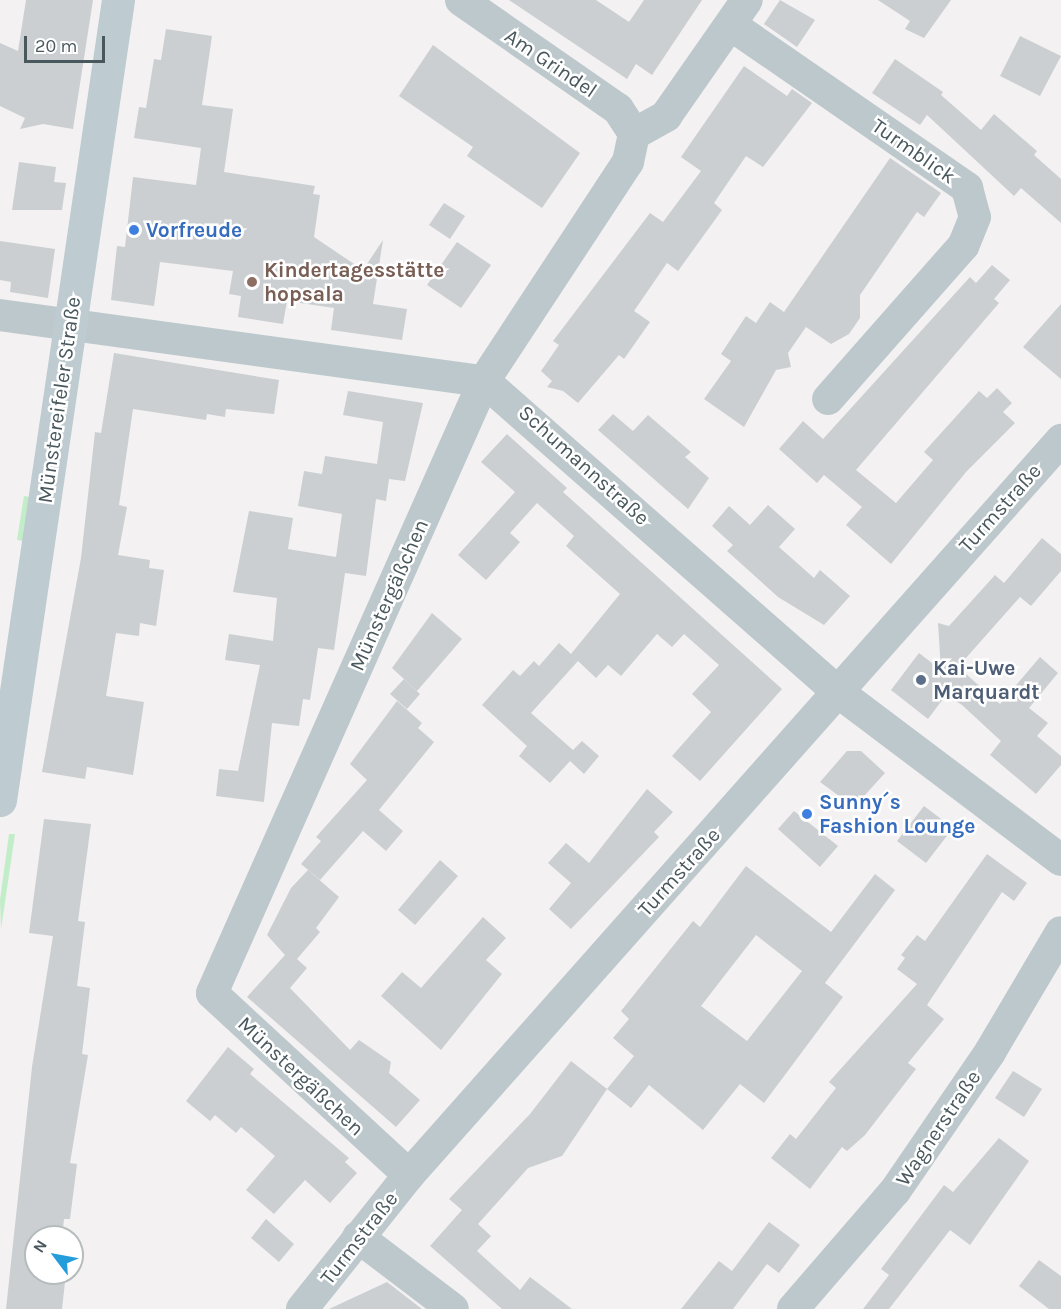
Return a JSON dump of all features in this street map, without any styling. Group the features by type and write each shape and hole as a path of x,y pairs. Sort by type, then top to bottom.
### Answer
{"main road":[{"name":"Münstereifeler Straße","path":"0,800 118,0"}],"street":[{"name":"Am Grindel","path":"461,0 618,109 634,134"},
{"path":"634,134 666,117 739,12"},
{"name":"Turmblick","path":"739,12 967,188 975,217 963,246 828,399"},
{"name":"Münstergäßchen","path":"409,1175 212,993 484,381 628,162 634,134"},
{"path":"0,315 484,381"},
{"name":"Schumannstraße","path":"484,381 838,692 1061,860"},
{"name":"Turmstraße","path":"302,1309 409,1175 1061,440"},
{"name":"Wagnerstraße","path":"793,1309 895,1191 990,1052 1061,932"},
{"path":"358,1237 453,1309"}],"green space":[{"path":"24,496 30,497 23,541 17,540"},
{"path":"9,834 15,834 1,929 0,900"}],"building":[{"path":"26,0 93,0 73,129 43,124 20,129 25,118 0,106 0,43 18,51"},
{"path":"509,0 596,0 629,22 644,0 702,0 652,75 636,64 627,79"},
{"path":"780,0 815,20 797,47 764,24"},
{"path":"878,0 951,0 924,38 905,29 910,21"},
{"path":"166,29 212,36 202,105 233,109 224,172 315,186 313,194 320,195 314,237 363,270 383,240 373,304 407,309 402,340 331,330 334,308 287,301 283,324 238,317 241,296 229,294 233,271 160,262 154,306 111,300 117,246 125,247 133,177 196,185 201,148 134,138 139,107 146,108 154,59 161,60"},
{"path":"1020,36 1061,56 1040,96 1000,76"},
{"path":"433,45 580,153 542,208 467,156 473,147 399,96"},
{"path":"895,59 943,92 941,95 981,130 994,114 1037,151 1034,155 1061,179 1061,223 1021,188 1014,196 927,115 920,125 872,93"},
{"path":"744,66 787,96 792,89 812,103 763,167 746,156 714,203 722,210 678,271 667,263 634,311 650,322 624,359 619,355 578,403 563,391 547,387 552,381 541,371 559,345 553,341 650,213 663,222 701,171 681,157"},
{"path":"890,158 941,193 924,217 917,212 860,295 860,318 849,334 831,344 806,327 788,353 791,367 776,370 744,427 704,399 731,361 721,354 746,316 756,323 770,302 784,312"},
{"path":"19,162 56,167 54,182 66,183 62,210 12,210"},
{"path":"444,203 465,216 450,239 429,225"},
{"path":"0,241 55,249 48,298 10,292 11,282 0,280"},
{"path":"457,242 491,265 461,308 427,285"},
{"path":"992,265 1010,280 994,299 999,303 856,470 896,503 933,460 924,452 979,391 987,398 997,388 1012,403 1003,412 1015,423 966,472 891,564 846,525 862,507 824,475 817,483 779,449 803,421 823,439 970,277 976,283"},
{"path":"1061,304 1061,379 1023,347"},
{"path":"114,353 279,380 274,414 226,409 225,417 207,414 206,420 133,409 119,505 127,507 118,555 150,560 149,568 164,570 156,626 140,623 139,636 116,633 106,696 144,702 133,775 87,767 85,779 42,772 81,558 95,432 101,433"},
{"path":"348,391 423,403 405,481 389,479 386,501 376,499 366,576 345,573 334,650 318,648 310,700 303,699 299,726 272,723 264,802 216,796 219,769 238,771 260,665 225,660 229,634 273,641 277,598 233,592 249,511 293,518 288,549 336,557 342,514 298,506 304,471 322,474 325,456 377,464 383,422 343,415"},
{"path":"613,414 633,431 648,415 691,452 685,457 709,478 688,509 598,430"},
{"path":"507,434 567,488 563,492 782,689 700,781 672,756 711,712 692,694 719,665 684,634 672,647 657,634 621,676 608,665 596,678 578,661 531,713 573,750 582,741 599,756 584,774 570,761 550,783 519,756 527,746 482,705 513,670 520,676 534,661 539,666 559,643 571,654 620,594 566,546 574,536 537,503 510,533 520,542 486,580 458,555 515,492 481,462"},
{"path":"768,505 795,529 779,547 814,578 820,570 850,596 824,625 778,597 727,551 733,545 712,526 729,506 750,525"},
{"path":"1042,538 1061,554 1061,571 1031,606 1020,597 958,667 1000,704 1040,657 1058,673 1029,708 1048,723 1037,736 1061,756 1061,765 1036,794 990,755 1001,741 962,705 946,695 928,719 891,690 919,653 941,670 938,623 949,626 995,575 1004,583"},
{"path":"432,613 462,639 417,691 392,668"},
{"path":"404,679 420,694 407,709 390,694"},
{"path":"397,701 422,723 418,728 434,742 379,810 403,831 386,851 363,831 320,880 301,864 321,841 316,837 367,780 350,764"},
{"path":"847,751 861,751 885,773 854,807 820,782"},
{"path":"647,789 673,812 654,832 659,837 571,929 549,909 571,883 548,863 566,843 589,863"},
{"path":"924,806 953,828 926,863 897,841"},
{"path":"794,811 838,846 820,867 778,829"},
{"path":"44,819 91,824 78,921 85,922 77,986 90,988 82,1054 88,1055 70,1163 77,1164 70,1219 64,1219 63,1225 24,1225 24,1285 65,1285 62,1309 6,1309 32,1067 53,936 29,933"},
{"path":"987,854 1027,883 1014,901 1002,892 927,1005 944,1019 908,1063 916,1069 865,1135 847,1151 842,1147 810,1189 771,1158 790,1134 796,1139 836,1088 829,1082 917,984 897,969 905,958 901,955 917,935 925,941"},
{"path":"440,860 458,876 415,925 398,910"},
{"path":"746,866 831,932 875,874 895,890 825,983 843,997 764,1103 740,1084 703,1130 649,1085 631,1108 607,1089 634,1056 613,1038 629,1019 621,1011 693,921 700,927","holes":["756,935 802,971 747,1041 701,1006"]},
{"path":"308,870 339,897 316,928 320,932 297,959 307,968 290,988 350,1050 359,1040 391,1062 389,1073 420,1100 396,1127 247,997 285,955 267,935 291,888"},
{"path":"483,917 506,938 486,960 502,974 441,1050 381,996 402,972 421,988"},
{"path":"228,1047 254,1069 250,1074 349,1158 345,1162 357,1173 330,1203 305,1180 274,1214 246,1190 275,1156 241,1127 236,1133 215,1115 210,1121 186,1101"},
{"path":"571,1061 607,1089 562,1156 528,1168 478,1224 491,1236 477,1251 520,1290 530,1277 572,1309 502,1309 430,1246 462,1210 449,1199 530,1114"},
{"path":"1013,1071 1042,1089 1024,1117 995,1098"},
{"path":"999,1138 1029,1161 970,1245 950,1230 889,1309 863,1309 889,1275 881,1269 944,1185 953,1192"},
{"path":"266,1219 294,1244 279,1262 251,1238"},
{"path":"769,1222 800,1245 779,1273 767,1264 733,1309 681,1309 719,1261 732,1271"},
{"path":"1039,1260 1061,1276 1061,1309 1049,1309 1019,1286"},
{"path":"387,1282 422,1309 329,1309"}],"place":[{"name":"Vorfreude","path":"134,230"},
{"name":"Kindertagesstätte hopsala","path":"252,282"},
{"name":"Kai-Uwe Marquardt","path":"921,680"},
{"name":"Sunny´s Fashion Lounge","path":"807,814"}]}
